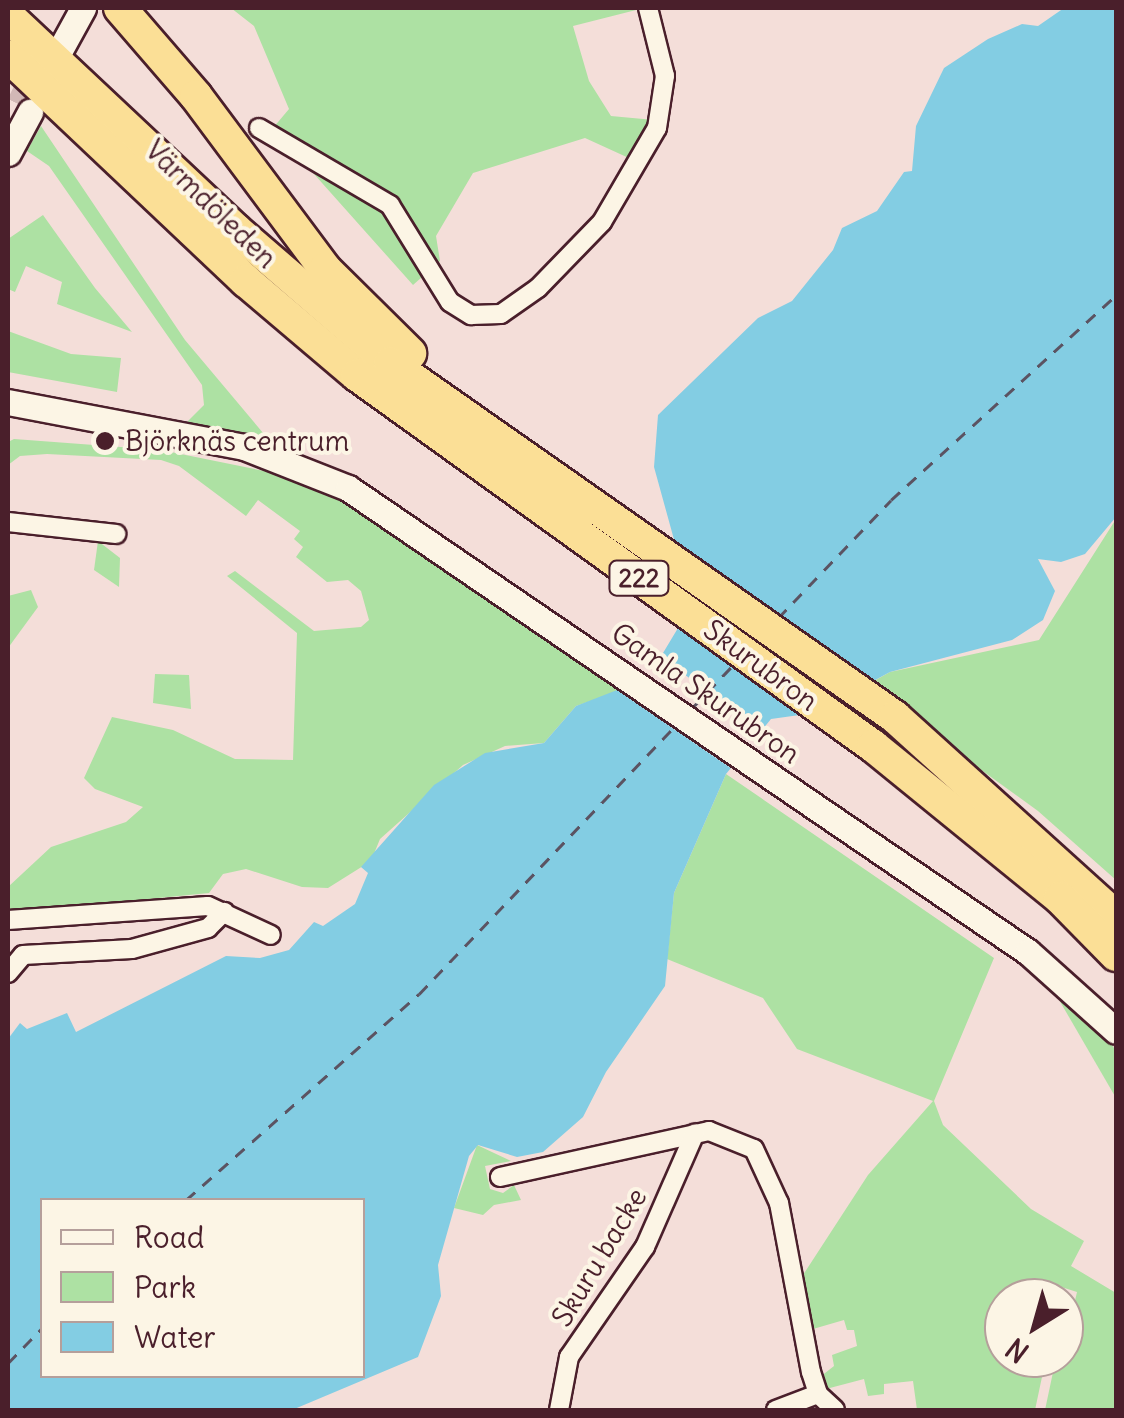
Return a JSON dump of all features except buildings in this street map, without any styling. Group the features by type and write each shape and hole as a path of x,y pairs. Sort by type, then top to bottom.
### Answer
{"highway":[{"path":"112,8 162,55"},
{"path":"120,8 162,55 419,389"},
{"name":"Värmdöleden","path":"8,16 310,296 419,389"},
{"name":"Värmdöleden","path":"8,56 246,281 419,389"},
{"name":"Skurubron","path":"419,389 534,462 895,717 1067,886"},
{"name":"Skurubron","path":"419,389 874,746 1067,886"},
{"path":"1067,886 1116,894"},
{"path":"1067,886 1116,983"},
{"name":"222","path":"1067,886 1116,917"},
{"name":"222","path":"1067,886 1116,955"}],"main road":[{"path":"70,8 54,46 83,8"},
{"path":"8,153 19,113"},
{"path":"8,402 175,432"},
{"path":"8,415 175,432"},
{"name":"Gamla Skurubron","path":"175,432 291,462 348,488 1028,952 1116,1031"}],"street":[{"path":"259,128 390,205 450,302 471,315 501,314 538,288 602,222 657,128 664,76 648,8"},
{"path":"8,522 116,534"},
{"path":"8,920 183,904 224,912 270,935"},
{"path":"8,973 24,954 132,949 208,928 224,912"},
{"path":"500,1177 653,1148 695,1134 732,1138 754,1148 779,1204 818,1394 835,1410"},
{"name":"Skuru backe","path":"560,1410 569,1357 645,1247 695,1134"},
{"path":"776,1410 818,1394"}],"green space":[{"path":"231,8 644,8 573,26 589,81 611,116 654,120 631,159 585,138 473,173 436,236 440,261 413,285 273,128 289,109 254,26"},
{"path":"41,126 185,340 269,440 185,424 204,405 202,385 49,166 27,151"},
{"path":"43,215 132,332 57,304 62,282 26,266 15,292 8,289 8,239"},
{"path":"8,331 71,354 121,358 117,392 8,372"},
{"path":"14,439 161,450 284,475 340,499 620,691 576,706 544,743 505,746 463,765 380,839 371,861 328,888 302,887 246,869 223,874 209,893 8,913 8,887 51,847 126,822 143,807 95,789 84,778 112,717 173,730 235,759 293,760 297,633 227,576 235,571 314,631 361,627 369,620 361,591 348,580 327,582 296,557 303,547 294,539 300,531 258,500 246,516 179,466 161,460 47,454 20,456 8,465 8,442"},
{"path":"1116,519 1116,880 1038,811 865,686 890,672 1039,640"},
{"path":"98,541 120,558 119,587 94,570"},
{"path":"31,590 38,607 8,648 8,596"},
{"path":"155,674 189,675 191,709 153,703"},
{"path":"726,774 994,958 934,1101 943,1125 1031,1209 1084,1241 1071,1266 1116,1293 1116,1410 1045,1410 1052,1378 1084,1378 1084,1278 984,1278 984,1378 1042,1378 1035,1410 917,1410 913,1381 884,1384 884,1394 868,1396 864,1379 826,1389 820,1377 834,1366 832,1355 857,1346 854,1330 847,1330 844,1320 813,1329 803,1275 868,1175 933,1101 797,1049 763,998 667,959 674,893"},
{"path":"1051,986 1098,1024 1116,1051 1116,1098"},
{"path":"477,1145 511,1161 485,1166 490,1189 503,1193 514,1185 521,1200 494,1205 483,1215 454,1208"}],"water":[{"path":"1064,8 1116,8 1116,517 1085,554 1061,562 1038,559 1055,591 1043,620 1012,640 890,672 814,713 771,719 726,774 674,893 665,986 606,1072 583,1117 543,1152 517,1157 478,1145 469,1156 438,1265 441,1296 418,1357 292,1410 8,1410 8,1039 20,1023 27,1029 67,1013 76,1032 226,956 260,958 289,950 314,922 323,926 355,904 368,873 361,867 434,785 485,753 544,743 576,706 648,678 678,628 678,554 654,467 658,415 758,318 792,301 833,250 842,228 877,211 904,172 912,171 916,126 944,68 988,39 1022,24 1038,26"}],"pier":[{"path":"655,654 767,732 735,771 614,688 644,674"}],"ferry route":[{"path":"778,618 891,500 1116,295"},
{"path":"692,708 735,663"},
{"path":"188,1198 419,994 676,725"},
{"path":"8,1363 40,1330"}],"tunnel":[{"path":"19,104 38,65"}],"place":[{"name":"Björknäs centrum","path":"105,441"}]}
